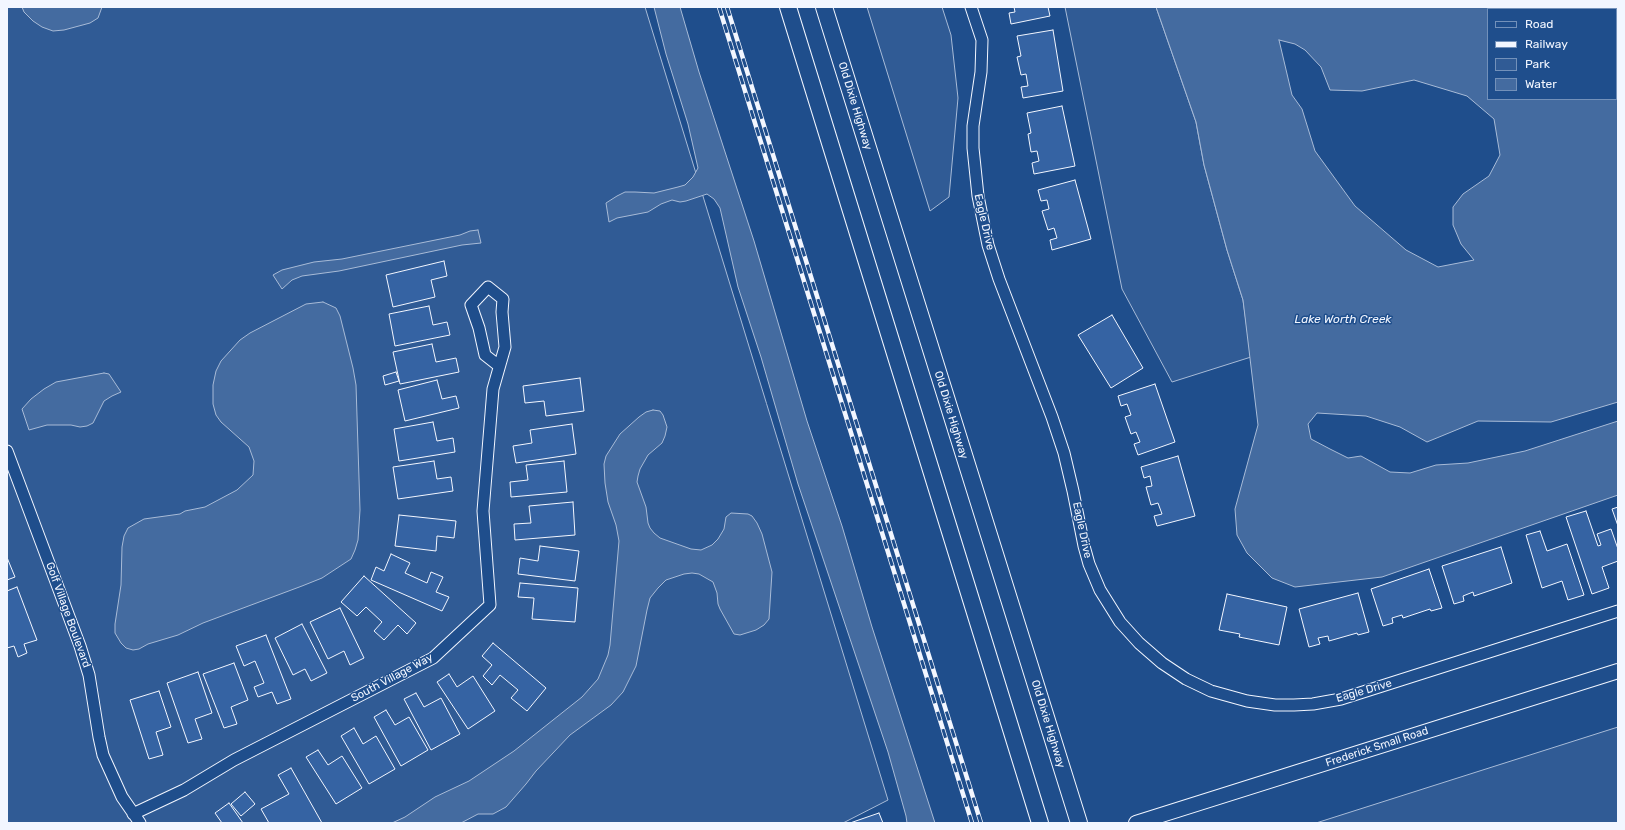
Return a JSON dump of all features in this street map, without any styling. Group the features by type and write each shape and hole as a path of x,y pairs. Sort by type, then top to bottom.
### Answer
{"main road":[{"path":"788,7 1040,823"},
{"name":"Old Dixie Highway","path":"824,7 1079,823"}],"street":[{"name":"Eagle Drive","path":"971,7 982,40 981,72 973,126 973,148 978,196 988,245 999,279 1059,438 1073,491 1089,564 1100,590 1120,622 1139,643 1168,667 1212,691 1248,701 1294,706 1341,699 1618,611"},
{"name":"South Village Way","path":"133,814 184,790 234,760 433,658 490,605 483,511 492,389 505,347 502,312 503,299 488,287 471,305 479,328 485,355 499,366"},
{"name":"Golf Village Boulevard","path":"7,451 80,646 89,674 103,755 113,779 133,814 140,823"},
{"name":"Frederick Small Road","path":"1136,823 1618,671"}],"green space":[{"path":"7,7 645,7 888,800 843,823 7,823"},
{"path":"867,7 942,7 951,35 958,98 949,197 930,211"},
{"path":"1065,7 1156,7 1196,122 1204,165 1227,250 1243,300 1251,357 1172,382 1122,289"},
{"path":"1618,727 1618,823 1316,823"}],"water":[{"path":"22,7 102,7 98,18 90,23 64,30 53,31 42,27 33,21 24,12"},
{"path":"654,7 680,7 699,72 754,241 807,421 842,526 872,627 935,823 907,823 888,752 798,484 761,357 738,287 720,208 714,199 707,194 686,201 680,202 672,200 661,204 648,212 617,218 609,222 606,203 617,196 625,192 654,193 685,185 693,177 698,168 688,124 666,54"},
{"name":"Lake Worth Creek","path":"1156,7 1584,7 1487,8 1487,100 1617,100 1618,12 1618,402 1551,422 1478,421 1427,442 1400,427 1366,416 1317,413 1308,424 1311,439 1348,458 1361,456 1390,472 1410,473 1436,465 1468,463 1525,451 1618,421 1618,495 1382,577 1295,587 1272,578 1247,553 1237,535 1235,509 1258,425 1243,300 1227,250 1204,165 1196,122","holes":["1279,40 1295,44 1305,50 1321,67 1330,90 1362,91 1414,80 1467,96 1494,119 1500,155 1489,176 1463,194 1453,207 1453,225 1461,244 1474,260 1438,267 1406,250 1355,206 1315,151 1302,109 1292,95"]},
{"path":"478,230 481,243 462,245 339,271 302,276 292,280 282,289 273,275 282,270 314,262 342,259"},
{"path":"323,302 336,308 340,316 356,385 360,510 358,540 351,559 322,578 302,586 203,623 178,635 148,644 139,649 133,650 126,648 115,633 115,624 121,585 122,547 124,536 128,528 144,519 180,514 185,511 205,507 237,490 253,475 254,461 249,447 221,422 216,415 213,404 213,385 216,371 221,361 240,340 250,333 306,304"},
{"path":"104,373 109,374 121,392 104,401 93,423 80,427 71,425 47,425 29,430 22,409 31,399 44,389 56,382"},
{"path":"653,410 660,411 667,427 662,443 648,455 640,469 638,476 637,482 646,507 650,528 660,538 691,549 701,550 712,545 718,539 724,529 726,517 731,513 748,514 752,516 762,534 772,572 769,619 764,625 756,630 740,635 734,634 720,609 713,582 699,574 692,573 666,580 650,598 636,666 623,692 611,705 570,735 536,771 506,807 493,814 478,814 461,823 392,823 405,817 435,797 469,781 514,751 582,697 598,679 608,655 610,645 619,541 616,525 608,502 604,464 606,456 620,434 639,417 646,412"}],"building":[{"path":"1014,7 1048,7 1050,16 1011,24 1009,13 1015,12"},
{"path":"1053,30 1063,91 1023,98 1021,87 1028,86 1026,74 1021,75 1017,57 1021,56 1017,36"},
{"path":"1062,106 1075,166 1034,174 1032,163 1039,161 1037,151 1031,152 1028,134 1031,133 1027,113"},
{"path":"1075,180 1091,239 1052,250 1050,240 1057,238 1054,228 1048,230 1042,211 1049,209 1047,200 1041,201 1038,190"},
{"path":"444,261 447,276 431,280 435,297 393,307 386,275"},
{"path":"429,306 433,325 447,322 450,335 395,346 389,314"},
{"path":"1112,315 1143,368 1111,388 1078,335"},
{"path":"432,344 436,362 456,358 459,372 400,384 393,352"},
{"path":"396,372 399,381 385,385 383,376"},
{"path":"580,378 584,411 546,416 544,401 525,403 523,386"},
{"path":"437,380 442,399 456,396 459,408 405,421 398,390"},
{"path":"1155,384 1175,442 1138,455 1134,444 1140,442 1136,432 1131,434 1125,417 1131,415 1127,404 1121,406 1118,396"},
{"path":"433,422 437,441 453,438 455,452 399,461 394,429"},
{"path":"572,424 576,454 516,463 513,446 532,443 530,430"},
{"path":"1178,456 1195,516 1157,526 1154,516 1162,514 1158,503 1151,505 1146,487 1152,486 1150,476 1144,478 1141,467"},
{"path":"434,461 437,479 451,477 453,491 398,499 393,467"},
{"path":"564,461 567,492 511,497 510,482 528,480 526,465"},
{"path":"573,502 575,535 515,540 514,524 531,523 529,506"},
{"path":"1618,507 1618,526 1612,509"},
{"path":"1586,511 1598,546 1601,545 1597,534 1611,529 1618,549 1618,561 1602,567 1609,588 1592,594 1566,517"},
{"path":"399,515 456,521 454,538 437,536 436,551 395,546"},
{"path":"1540,531 1547,551 1567,544 1584,595 1568,600 1562,581 1542,588 1526,535"},
{"path":"540,546 579,551 575,581 518,574 520,558 538,561"},
{"path":"1501,547 1512,583 1474,596 1473,592 1463,596 1464,601 1454,604 1442,566"},
{"path":"391,554 410,563 405,573 427,583 431,572 443,577 436,592 449,597 442,611 371,580 376,567 384,571"},
{"path":"8,560 15,577 7,580 7,561"},
{"path":"1429,569 1442,608 1431,611 1430,609 1403,618 1402,615 1392,618 1393,623 1383,626 1371,589"},
{"path":"364,576 416,623 407,634 398,625 384,640 374,631 382,622 366,607 357,616 341,602"},
{"path":"520,583 578,588 575,622 532,619 534,598 518,597"},
{"path":"17,587 37,640 24,644 27,653 18,657 14,646 7,648 7,591"},
{"path":"1358,593 1369,632 1358,635 1357,633 1329,641 1328,636 1318,638 1320,644 1309,647 1299,609"},
{"path":"1227,594 1287,607 1279,645 1239,637 1240,634 1219,630"},
{"path":"340,608 364,658 350,665 344,651 328,659 310,622"},
{"path":"302,624 327,673 311,681 305,669 293,675 275,638"},
{"path":"266,635 291,699 277,704 272,692 258,697 254,687 264,683 255,661 244,666 236,646"},
{"path":"493,643 546,688 527,711 511,698 518,690 500,675 492,685 483,676 492,665 482,656"},
{"path":"234,663 248,700 231,707 237,724 224,728 203,674"},
{"path":"198,672 212,713 195,719 202,739 188,743 167,683"},
{"path":"449,674 457,687 473,676 495,711 468,729 437,682"},
{"path":"159,691 171,727 156,732 163,755 149,759 130,700"},
{"path":"416,693 424,707 441,698 460,734 431,750 404,699"},
{"path":"386,710 395,725 409,717 428,750 401,766 374,717"},
{"path":"354,728 363,744 376,736 395,769 369,784 341,736"},
{"path":"318,750 328,765 342,756 362,788 336,804 306,757"},
{"path":"291,768 322,823 269,823 261,809 289,794 278,775"},
{"path":"245,792 255,804 241,816 231,804"},
{"path":"229,803 243,823 222,823 215,813"},
{"path":"879,813 883,823 850,823"}],"railway":[{"path":"719,7 972,823"},
{"path":"727,7 981,823"}]}
